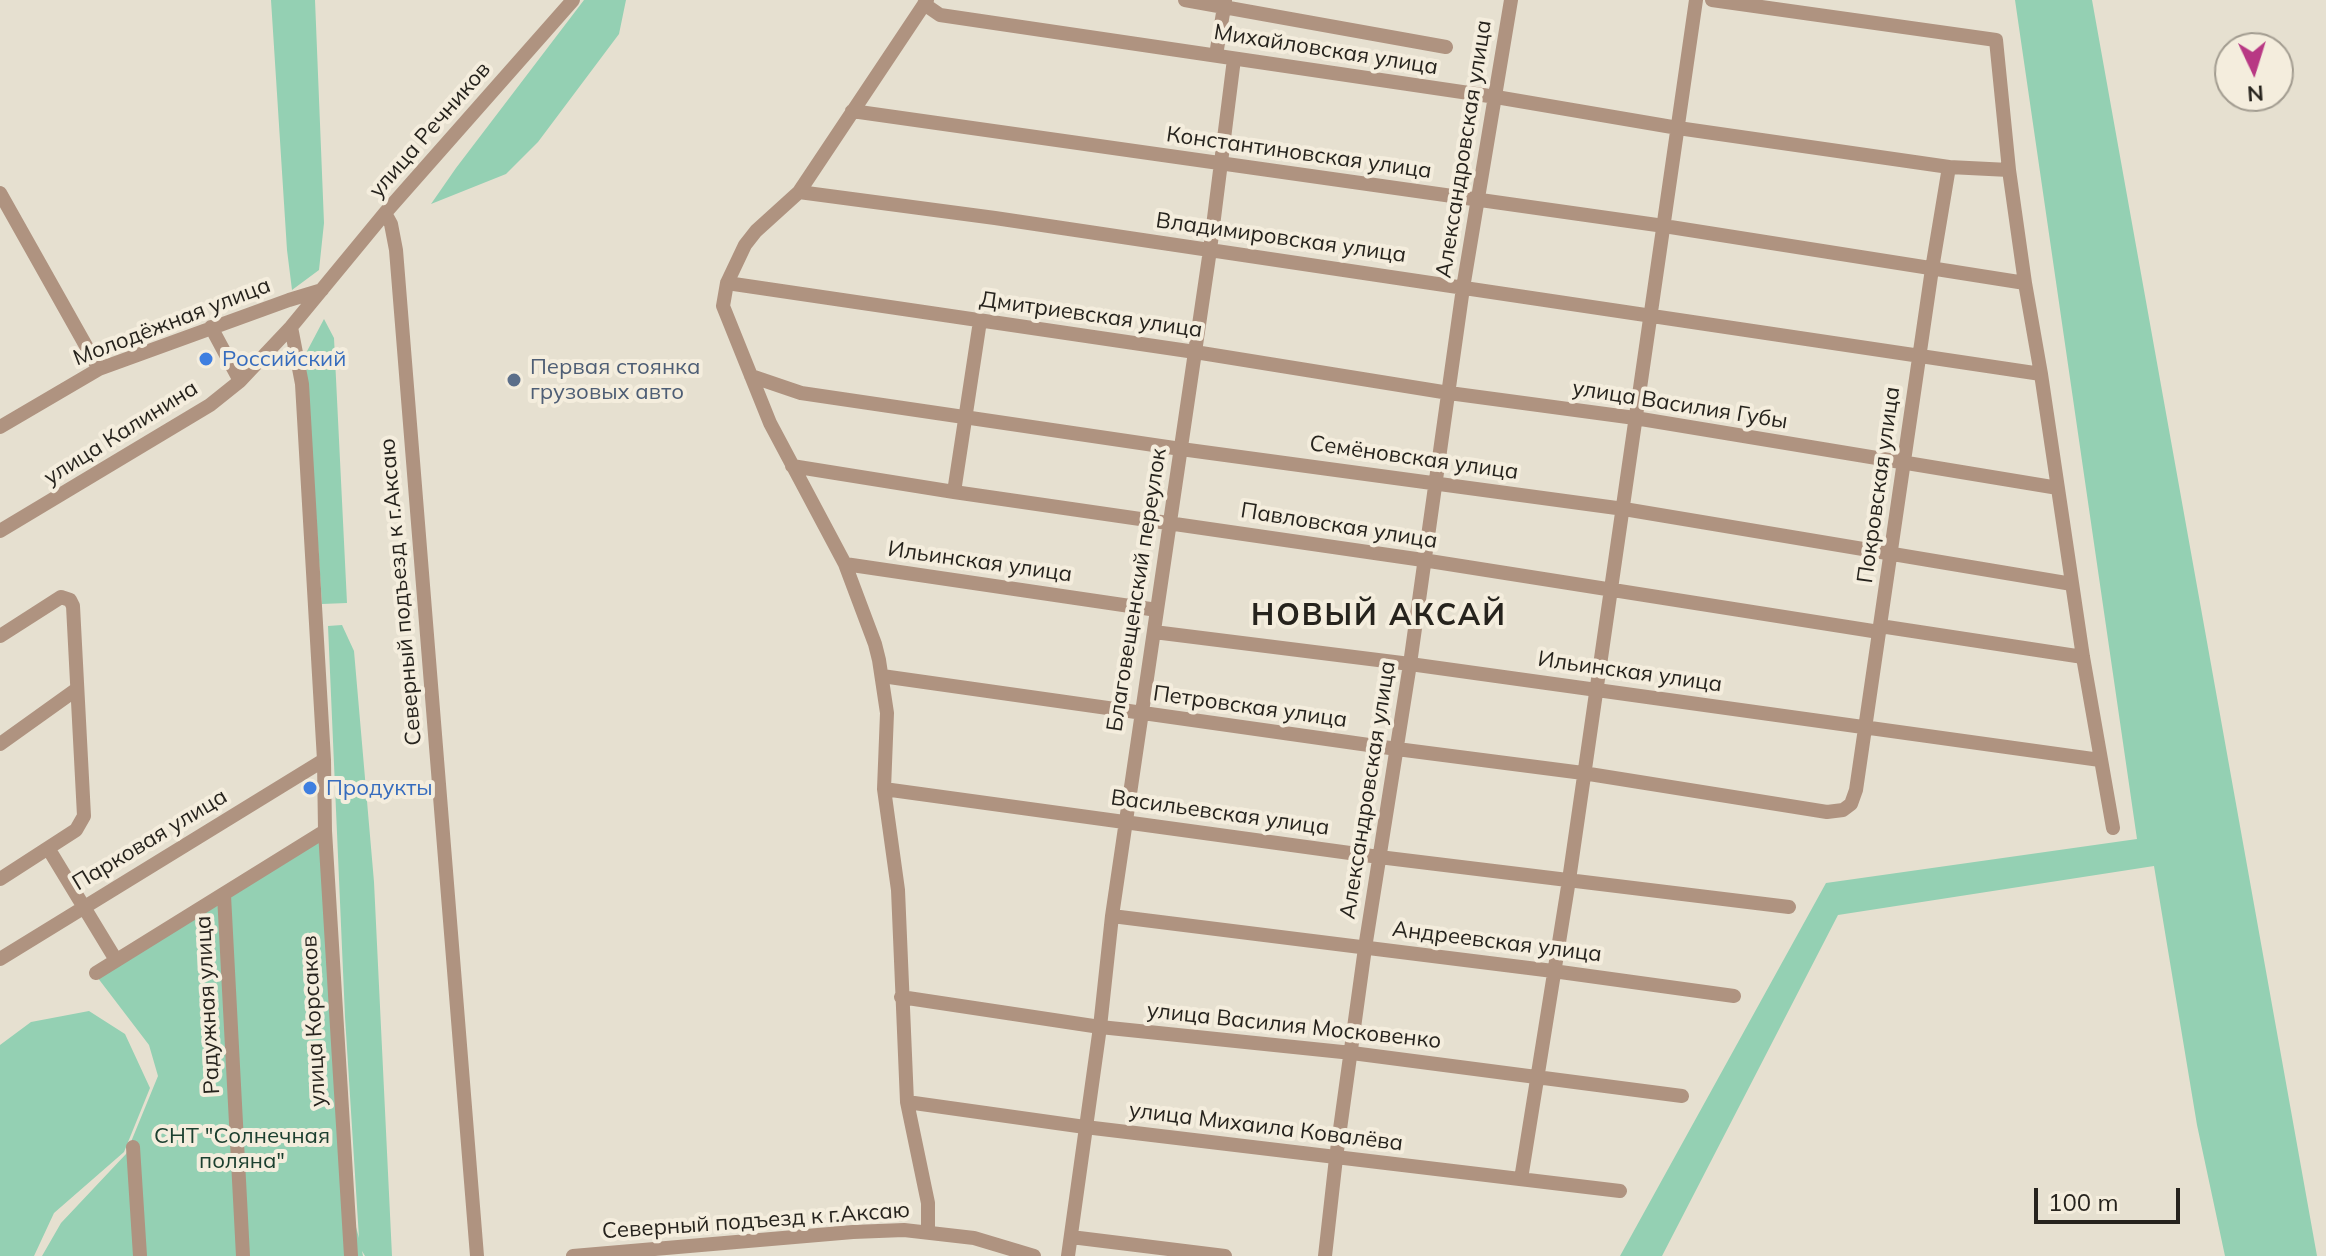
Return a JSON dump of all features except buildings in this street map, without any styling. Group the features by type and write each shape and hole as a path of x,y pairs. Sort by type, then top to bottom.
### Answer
{"street":[{"name":"улица Речников","path":"322,290 385,213 573,0"},
{"path":"1185,0 1225,3 1446,47"},
{"name":"Александровская улица","path":"1325,1256 1365,948 1410,664 1463,288 1511,0"},
{"path":"1521,1179 1612,592 1696,0"},
{"path":"1712,0 1996,40 2009,170 2025,283 2113,828"},
{"path":"926,2 799,192 756,231 737,259 727,283 723,306 770,423 845,564 875,644 887,713 884,789 898,890 907,1102 928,1203 928,1231"},
{"name":"Михайловская улица","path":"926,2 940,15 1496,97 1678,128 1949,167 2009,170"},
{"path":"1216,55 1225,3"},
{"name":"Благовещенский переулок","path":"1068,1256 1112,916 1210,250 1234,59"},
{"name":"Константиновская улица","path":"852,111 1664,226 2025,283"},
{"name":"Покровская улица","path":"1848,807 1856,790 1949,167"},
{"name":"Владимировская улица","path":"799,192 2041,374"},
{"path":"0,193 99,369"},
{"name":"Северный подъезд к г.Аксаю","path":"385,213 391,224 396,250 477,1256"},
{"name":"Дмитриевская улица","path":"727,283 1449,393"},
{"name":"Молодёжная улица","path":"0,427 99,369 322,290"},
{"name":"улица Калинина","path":"0,531 210,405 240,381 322,290"},
{"path":"954,492 980,321"},
{"path":"211,327 240,381"},
{"name":"улица Корсаков","path":"291,327 302,384 351,1256"},
{"name":"Семёновская улица","path":"751,376 801,393 1181,449 1624,509 2072,584"},
{"name":"улица Василия Губы","path":"1449,393 1635,418 1904,463"},
{"path":"1904,463 2058,488"},
{"name":"Павловская улица","path":"792,466 1423,560 1612,592 2083,657"},
{"name":"Ильинская улица","path":"845,564 1157,610"},
{"path":"0,636 61,597 70,600 73,606 84,816 76,830 0,879"},
{"name":"Ильинская улица","path":"1154,632 1410,664 2100,760"},
{"name":"Петровская улица","path":"882,676 1583,773 1827,812 1848,807"},
{"path":"0,744 77,689"},
{"name":"Парковая улица","path":"0,959 324,760"},
{"name":"Васильевская улица","path":"884,789 1379,857 1789,907"},
{"path":"96,973 325,831"},
{"path":"48,848 116,960"},
{"name":"Радужная улица","path":"224,895 243,1256"},
{"name":"Андреевская улица","path":"1112,916 1734,996"},
{"name":"улица Василия Московенко","path":"901,997 1100,1027 1352,1053 1682,1096"},
{"name":"улица Михаила Ковалёва","path":"907,1102 1085,1127 1620,1191"},
{"path":"133,1147 140,1256"},
{"name":"Северный подъезд к г.Аксаю","path":"573,1256 853,1232 928,1231 974,1238 1034,1256"},
{"path":"1071,1237 1225,1256"}],"green space":[{"path":"271,0 315,0 324,223 319,270 292,290 287,250"},
{"path":"584,0 626,0 619,34 538,142 506,174 431,204 456,168"},
{"path":"2015,0 2092,0 2317,1256 2225,1256 2197,1125 2154,866 1838,915 1662,1256 1620,1256 1826,883 2137,839"},
{"path":"324,319 334,338 347,603 322,604 305,355"},
{"name":"СНТ \"Солнечная поляна\"","path":"342,625 354,651 374,882 392,1256 365,1256 362,1251 363,1256 42,1256 61,1223 126,1154 158,1076 149,1045 91,969 329,825 354,1220 359,1238 345,1017 328,626"},
{"path":"89,1011 125,1034 150,1088 124,1152 54,1213 34,1256 0,1256 0,1045 31,1022"}],"place":[{"name":"Российский","path":"206,359"},
{"name":"Первая стоянка грузовых авто","path":"514,380"},
{"name":"Продукты","path":"310,788"}],"district":[{"name":"НОВЫЙ АКСАЙ","path":"1379,616"}]}
